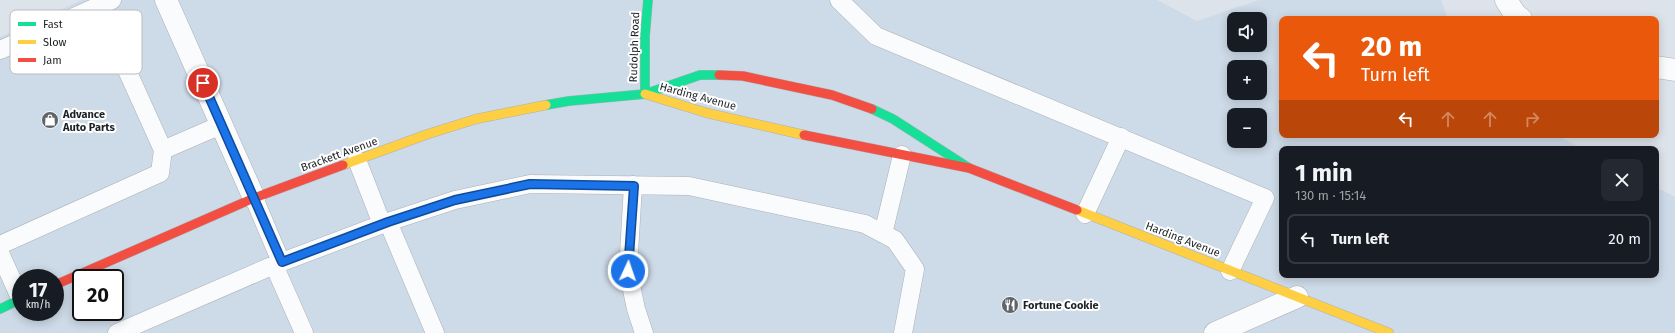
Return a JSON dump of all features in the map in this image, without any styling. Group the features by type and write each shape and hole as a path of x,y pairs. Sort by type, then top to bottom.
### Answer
{"main road":[{"name":"Rudolph Road","path":"645,94 645,36 648,0"},
{"name":"Harding Avenue","path":"645,94 700,75 743,76 832,95 866,106 893,118 969,168"},
{"name":"Harding Avenue","path":"645,94 708,113 794,133 969,168 1389,333"},
{"name":"Brackett Avenue","path":"64,281 254,198 428,134 476,119 569,101 645,94"},
{"path":"0,309 12,304"}],"street":[{"path":"166,0 254,198"},
{"path":"1506,0 1517,16"},
{"path":"1659,67 1675,70"},
{"path":"1215,333 1297,296"}],"lane":[{"path":"839,0 876,36 1265,198 1230,271"},
{"path":"89,10 105,3"},
{"path":"0,50 10,46"},
{"path":"0,245 160,173 163,150 133,74"},
{"path":"163,150 221,125"},
{"path":"1085,214 1120,137"},
{"path":"883,234 902,155"},
{"path":"357,160 435,333"},
{"path":"118,333 278,264 385,223 455,200 530,184 689,186 865,224 895,240 915,269 903,333"},
{"path":"634,186 628,271 636,309 644,333"},
{"path":"254,198 304,333"},
{"path":"0,253 12,280"}],"shaded area":[{"path":"82,0 1157,0 1197,21 1259,0 1441,0 1447,16 1279,16 1279,138 1562,138 1577,146 1279,146 1279,278 1659,278 1659,189 1675,197 1675,333 0,333 0,37 10,32 10,74 142,74 142,10 60,10"}],"traffic: fast":[{"path":"645,94 645,36 648,0"},
{"path":"546,105 569,101 645,94 700,75 719,75"},
{"path":"872,109 893,119 969,168"},
{"path":"0,309 12,303"}],"traffic: slow":[{"path":"645,94 707,113 804,135"},
{"path":"343,165 428,134 476,119 546,105"},
{"path":"1077,210 1389,333"}],"traffic: jam":[{"path":"719,75 743,76 832,95 872,109"},
{"path":"804,135 969,168 1077,210"},
{"path":"64,281 254,198 343,165"}],"place":[{"name":"Advance Auto Parts","path":"50,120"},
{"name":"Fortune Cookie","path":"1010,305"}],"route":[{"path":"203,83 282,262 388,222 455,200 530,184 634,186 628,271"}]}
